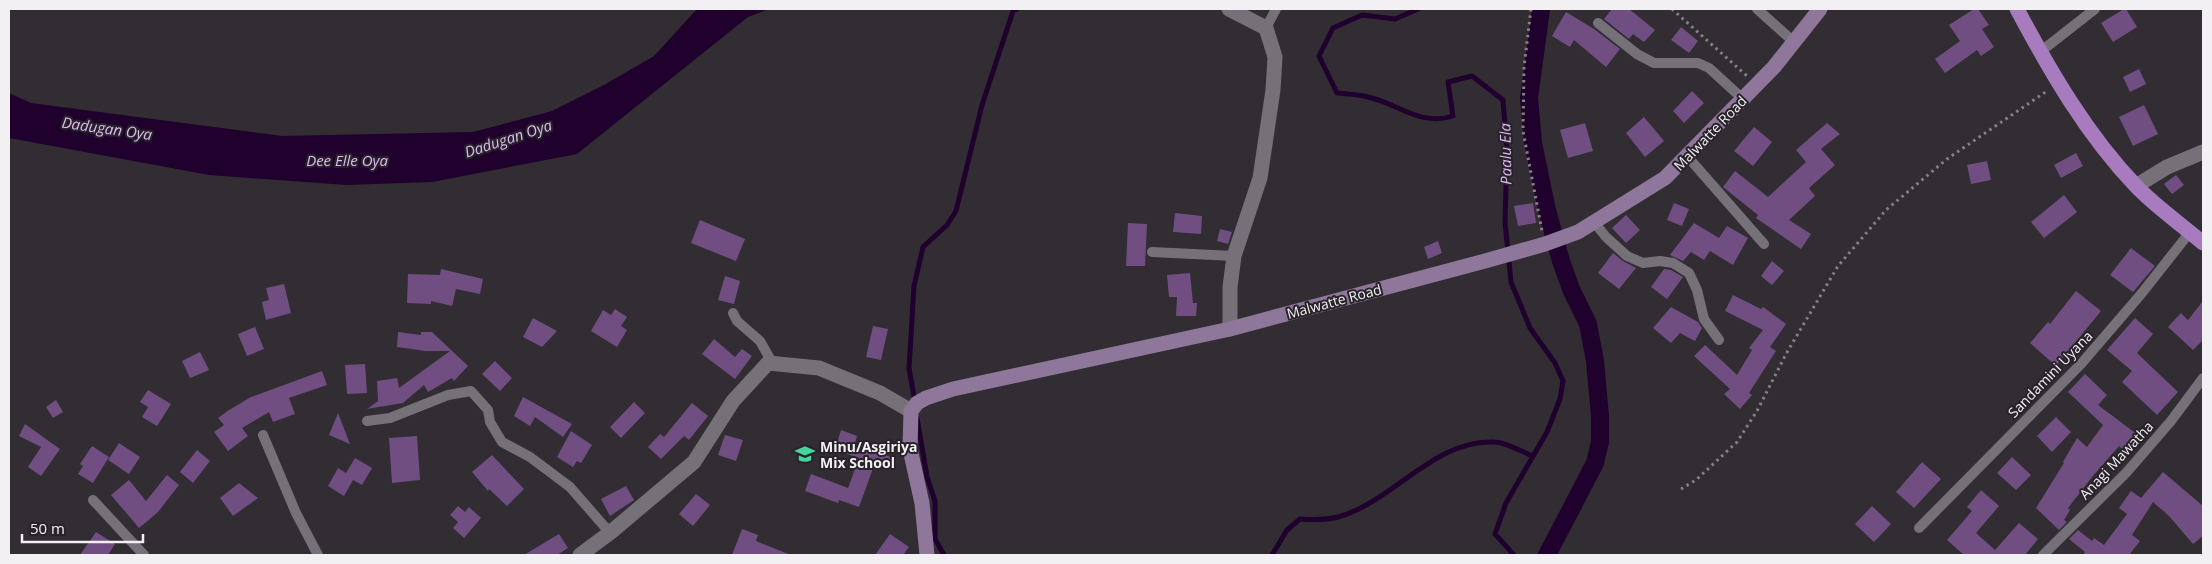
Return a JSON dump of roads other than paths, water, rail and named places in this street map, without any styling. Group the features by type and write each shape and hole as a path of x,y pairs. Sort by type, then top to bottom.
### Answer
{"main road":[{"path":"2017,9 2040,52 2097,141 2136,186 2203,243"}],"street":[{"path":"1229,9 1266,28 1275,58 1260,178 1234,256 1230,288 1230,329"},
{"name":"Malwatte Road","path":"911,411 917,403 926,398 953,389 1230,329 1545,244 1578,232 1665,178 1774,67 1820,9"},
{"path":"2136,186 2167,167 2203,152"},
{"path":"580,555 611,532 694,462 733,401 768,363 819,368 880,393 911,411 910,449 922,503 927,555"}],"lane":[{"path":"1266,28 1276,9"},
{"path":"1757,9 1794,42"},
{"path":"2040,52 2094,9"},
{"path":"1598,23 1638,54 1654,63 1698,63 1709,68 1743,99"},
{"path":"1687,156 1764,244"},
{"path":"1594,222 1606,237 1627,256 1643,263 1660,261 1673,263 1689,273 1697,290 1704,319 1719,340"},
{"name":"Sandamini Uyana","path":"1919,528 2081,364 2142,293 2190,232"},
{"path":"1152,252 1234,256"},
{"path":"733,313 737,321 760,341 773,364"},
{"name":"Anagi Mawatha","path":"2042,555 2126,473 2171,421 2203,378"},
{"path":"367,421 390,418 448,395 471,391 488,410 490,422 502,442 530,457 570,487 611,532"},
{"path":"262,435 296,513 318,555"},
{"path":"93,500 144,555"}],"water":[{"name":"Dee Elle Oya","path":"697,9 769,9 748,17 577,154 432,182 346,185 209,175 9,138 9,93 31,103 282,136 473,132 552,111 604,85 654,56"}],"waterway":[{"path":"915,402 909,368 914,286 923,247 947,225 956,211 982,105 1013,11 1017,9"},
{"name":"Paalu Ela","path":"1418,9 1395,19 1362,15 1333,28 1319,56 1337,93 1360,95 1379,100 1409,113 1430,119 1453,116 1448,82 1472,76 1503,100 1507,152 1505,222 1511,282 1530,328 1555,363 1563,381 1560,399 1547,432 1506,503 1495,534 1514,555"},
{"path":"1541,9 1529,98 1533,143 1547,210 1561,261 1571,289 1588,324 1595,361 1600,416 1600,442 1595,463 1547,555"},
{"path":"917,418 927,477 935,501 935,539 944,555"},
{"path":"1272,555 1287,530 1300,519 1319,520 1333,518 1358,509 1377,499 1433,460 1452,450 1472,444 1499,442 1533,456"}],"place":[{"name":"Minu/Asgiriya Mix School","path":"805,454"}],"water label":[{"name":"Dadugan Oya","path":"107,128"},
{"name":"Dadugan Oya","path":"508,138"}]}
